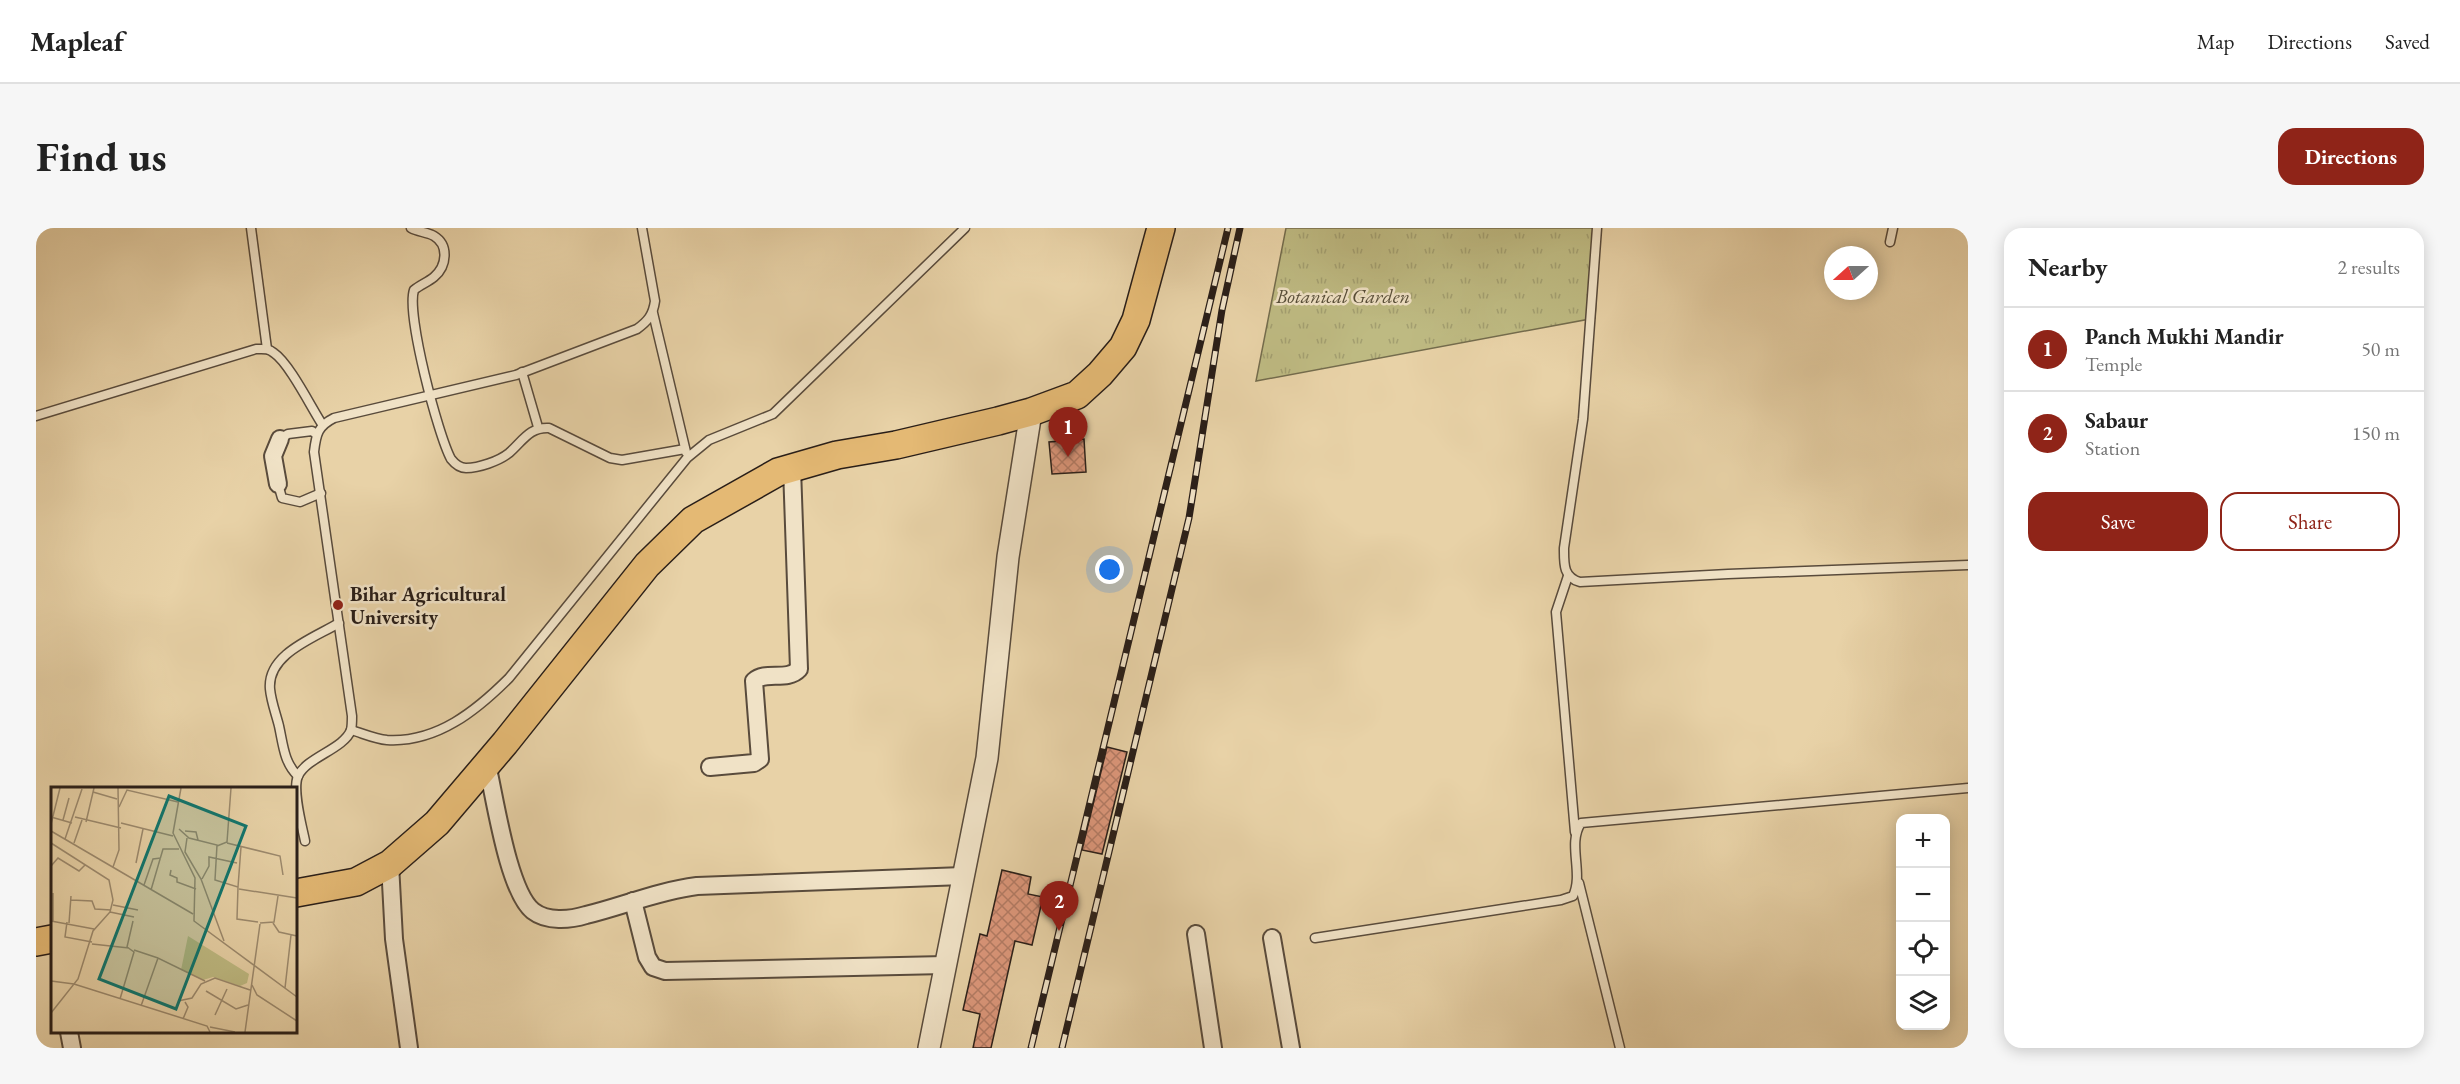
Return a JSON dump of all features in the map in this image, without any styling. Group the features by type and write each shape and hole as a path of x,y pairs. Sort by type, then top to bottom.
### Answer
{"highway":[{"path":"297,893 356,882 390,864 437,823 647,565 693,520 778,472 837,455 896,445 1031,412 1077,395 1100,374 1123,347 1136,320 1161,228"},
{"path":"36,942 51,939"}],"street":[{"path":"929,1048 987,758 1008,557 1031,412"},
{"path":"278,484 273,456 280,439"},
{"path":"710,767 754,763 760,759 754,681 759,677 787,676 799,669 792,468"},
{"path":"487,764 515,883 523,901 535,913 548,918 567,920 670,889 696,886 963,876"},
{"path":"390,864 394,939 409,1048"},
{"path":"633,901 647,957 653,967 665,971 945,965"},
{"path":"1196,933 1213,1048"},
{"path":"1272,938 1291,1048"},
{"path":"69,1033 72,1048"}],"lane":[{"path":"251,228 267,349"},
{"path":"411,228 441,241 444,250 441,269 434,277 414,290 412,297 430,395 450,457 456,466 465,469 502,458 538,427 549,428 610,458 622,460 686,454"},
{"path":"642,228 655,301 653,313 686,454"},
{"path":"351,730 386,740 422,735 458,722 486,700 509,678 686,454 709,440 773,414 965,228"},
{"path":"1597,228 1583,419 1564,548 1565,570 1568,576 1580,582 1968,565"},
{"path":"1890,242 1893,228"},
{"path":"296,787 298,776 303,769 351,730 352,716 314,452 316,434 322,424 334,418 522,372 637,329 647,322 653,313"},
{"path":"36,416 256,349 267,349 276,354 322,424"},
{"path":"522,372 538,427"},
{"path":"280,439 288,434 312,431 316,434"},
{"path":"278,484 282,498 300,502 321,493"},
{"path":"1315,938 1561,900 1574,896 1578,887 1578,879 1556,612 1568,576"},
{"path":"298,776 289,767 286,756 270,688 272,675 279,661 292,650 339,623"},
{"path":"1575,832 1581,823 1595,820 1968,788"},
{"path":"297,792 305,842"},
{"path":"1578,879 1620,1048"}],"green space":[{"name":"Botanical Garden","path":"1286,228 1600,228 1595,318 1256,381"}],"building":[{"path":"1084,439 1086,472 1052,474 1049,442"},
{"path":"1107,747 1127,752 1102,854 1082,850"},
{"path":"1002,870 1031,877 1028,894 1043,897 1032,945 1015,941 991,1048 973,1048 980,1014 963,1010 980,934 987,936"}],"railway":[{"path":"1031,1048 1228,228"},
{"path":"1062,1048 1189,518 1222,310 1240,228"}],"place":[{"name":"Panch Mukhi Mandir","path":"1068,457"},
{"name":"Bihar Agricultural University","path":"338,605"},
{"name":"Sabaur","path":"1059,931"}]}
